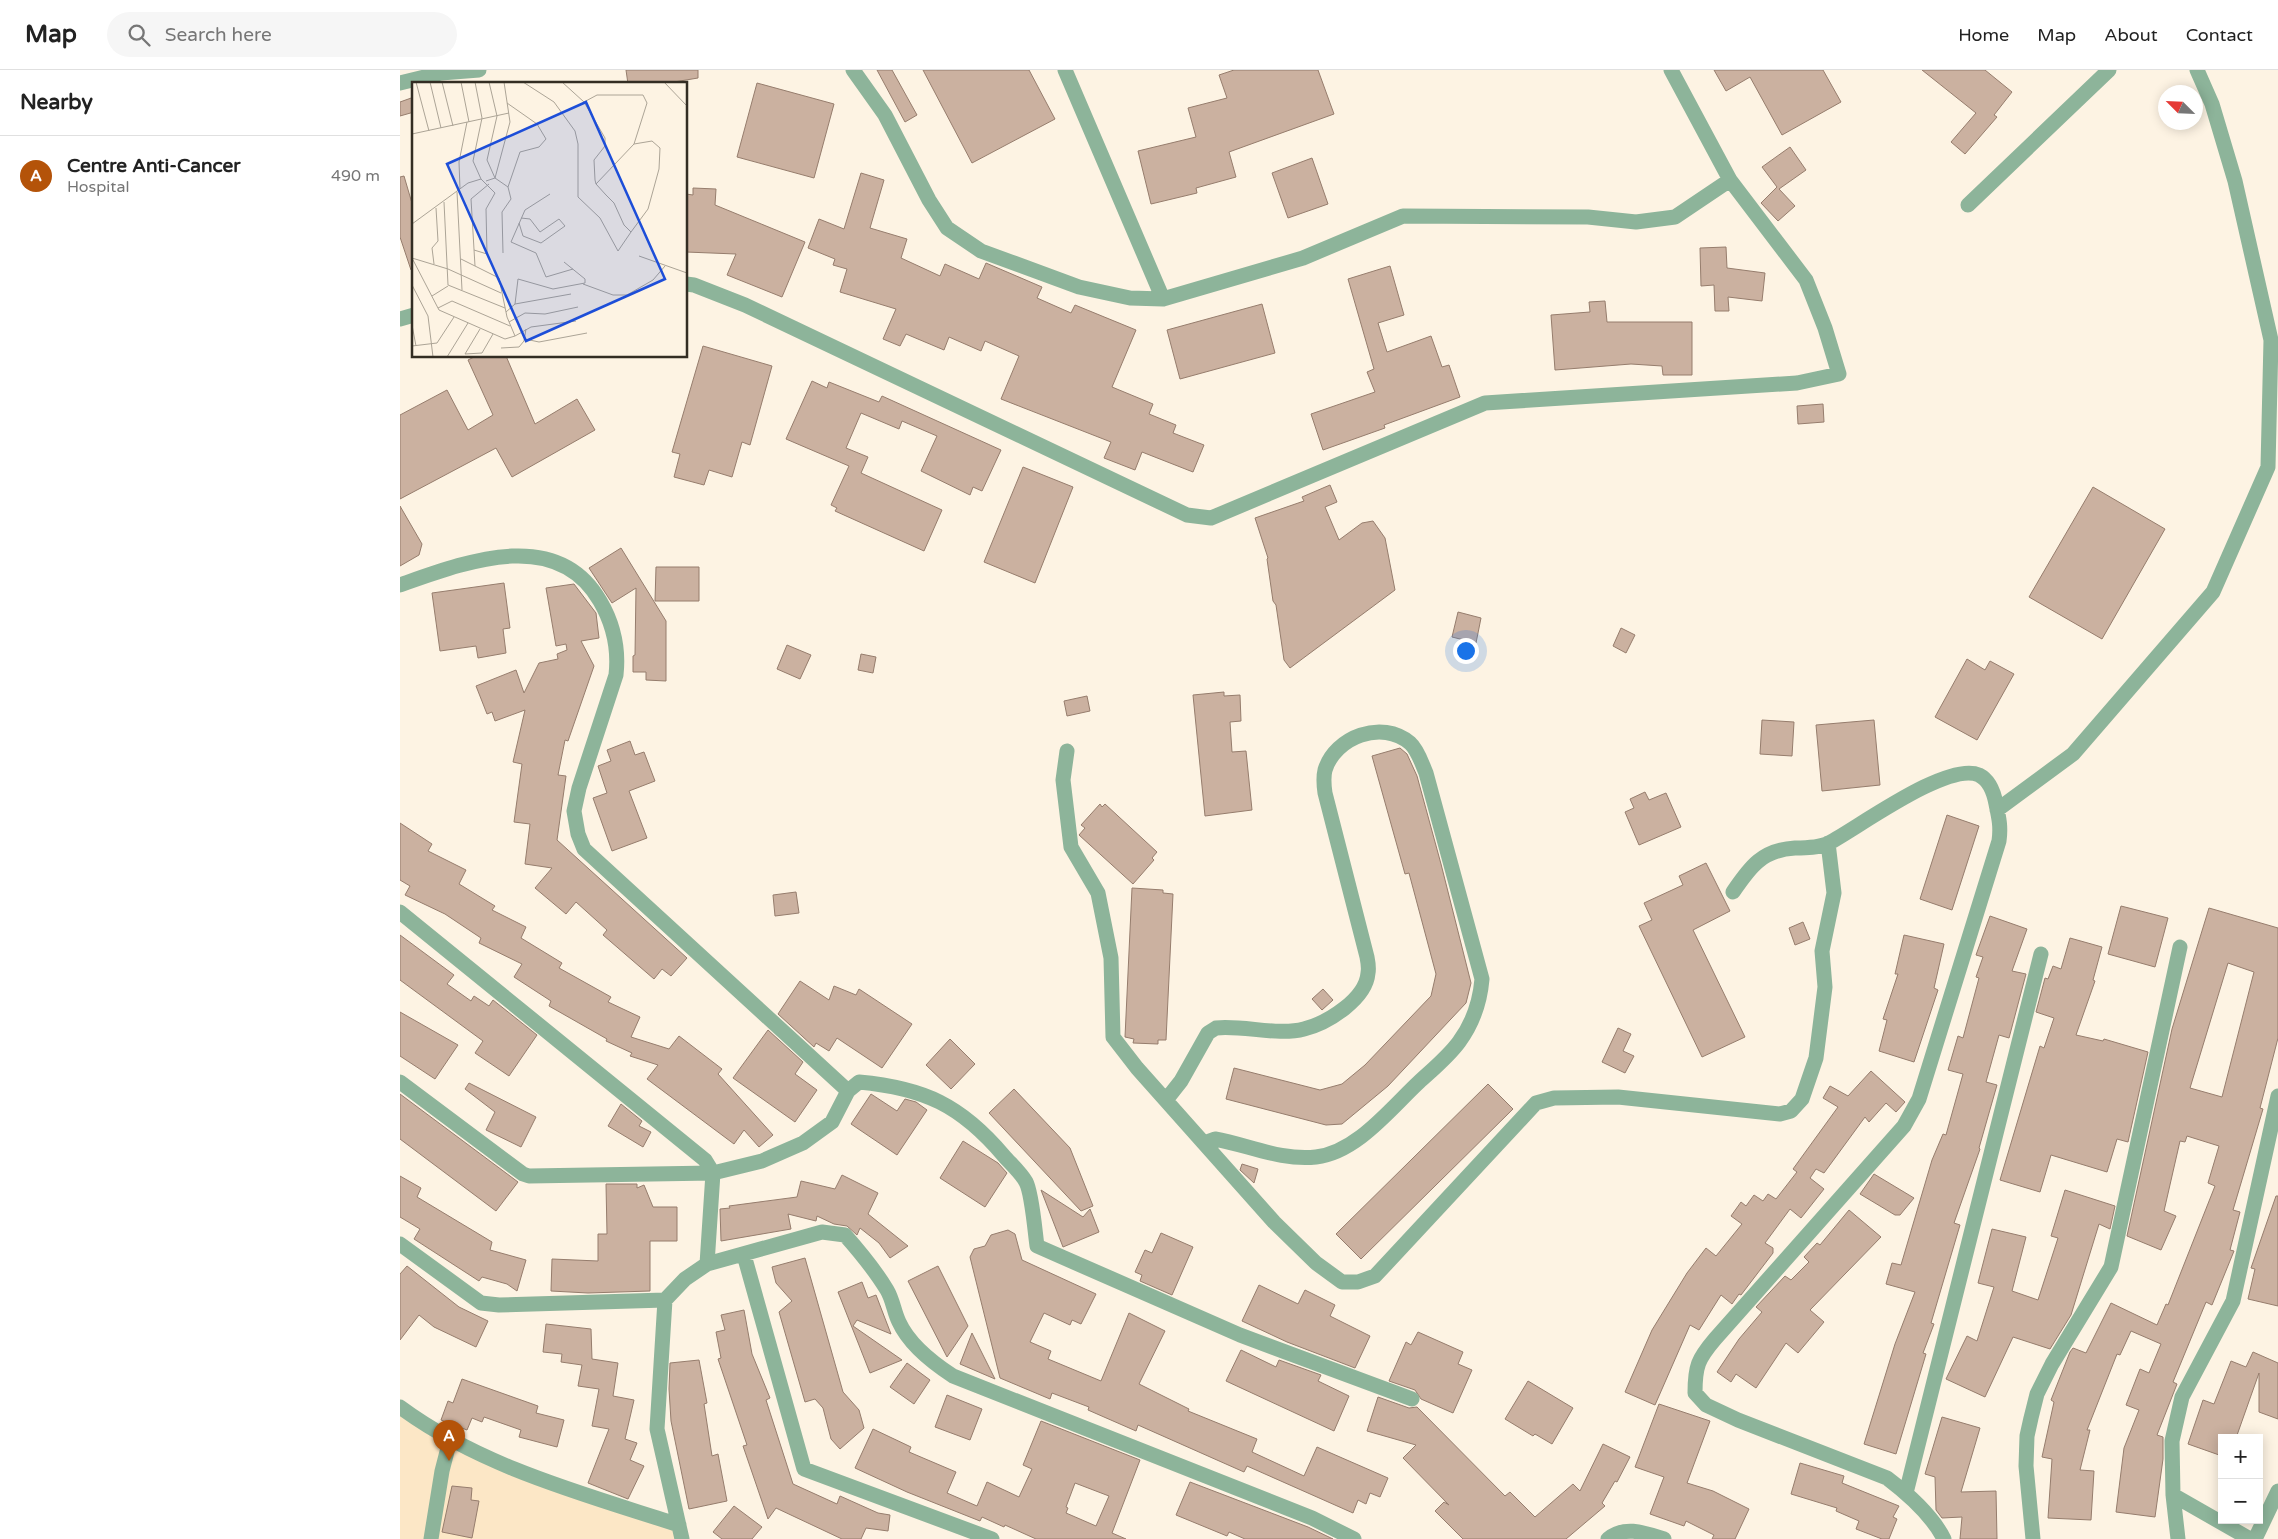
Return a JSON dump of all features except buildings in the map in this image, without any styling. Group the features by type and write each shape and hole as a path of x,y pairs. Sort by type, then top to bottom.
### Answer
{"street":[{"path":"400,83 441,73 479,70"},
{"path":"853,70 885,115 929,200 947,228 981,251 1080,287 1130,298 1163,299 1303,258 1403,216 1588,217 1636,222 1675,217 1730,180"},
{"path":"1066,70 1163,299"},
{"path":"688,284 745,305 1187,515 1212,518 1485,403 1797,382 1839,374 1826,328 1806,280 1730,180 1671,70"},
{"path":"1968,205 2109,70"},
{"path":"1997,810 2073,754 2213,592 2268,468 2271,340 2235,181 2212,104 2197,70"},
{"path":"400,585 470,562 527,556 546,558 571,568 588,582 606,611 613,628 617,662 616,675 579,788 574,812 578,834 584,849 848,1090"},
{"path":"1166,1100 1181,1081 1208,1033 1216,1028 1304,1029 1328,1018 1351,1002 1362,990 1368,974 1367,957 1325,793 1325,770 1338,751 1360,735 1374,731 1388,733 1410,743 1426,773 1482,979 1480,998 1472,1020 1459,1042 1441,1061 1372,1127 1333,1153 1316,1157 1294,1157 1215,1139 1204,1143"},
{"path":"1066,751 1063,780 1071,847 1098,893 1111,958 1113,1037 1274,1222 1316,1263 1342,1282 1358,1282 1375,1276 1536,1103 1554,1098 1589,1096 1780,1114 1790,1111 1802,1099 1816,1058 1825,987 1822,951 1834,893 1828,843"},
{"path":"1733,892 1752,864 1770,854 1828,843 1930,784 1956,774 1979,775 1994,794 2001,824 1999,841 1926,1076 1912,1112 1904,1126 1715,1339 1700,1357 1695,1370 1695,1392 1706,1405 1738,1420 1887,1478 1906,1492 1939,1529 1944,1539"},
{"path":"400,912 705,1160 713,1173 707,1264"},
{"path":"2033,1539 2026,1466 2027,1436 2031,1418 2037,1394 2052,1364 2111,1267 2180,947"},
{"path":"1906,1492 2041,954"},
{"path":"400,1082 523,1174 529,1176 713,1173 762,1161 803,1143 832,1122 848,1090 858,1082 891,1085 921,1093 962,1113 993,1142 1027,1183 1037,1246 1240,1335 1412,1399"},
{"path":"2178,1539 2173,1495 2172,1440 2182,1397 2233,1301 2278,1096"},
{"path":"681,1532 657,1429 665,1300 685,1279 707,1264 822,1232 845,1235 868,1263 887,1291 899,1322 908,1337 938,1367 953,1376 1312,1518 1354,1539"},
{"path":"400,1244 481,1303 500,1305 665,1300"},
{"path":"744,1255 804,1469 992,1539"},
{"path":"400,1407 450,1440 532,1475 681,1532"},
{"path":"431,1539 442,1471 450,1440"},
{"path":"2255,1539 2278,1491"},
{"path":"2173,1495 2250,1539"},
{"path":"1608,1539 1616,1532 1636,1531 1664,1539"}],"shaded area":[{"path":"400,1407 463,1447 679,1525 683,1539 400,1539"}],"place":[{"name":"Centre Anti-Cancer","path":"449,1461"}]}
